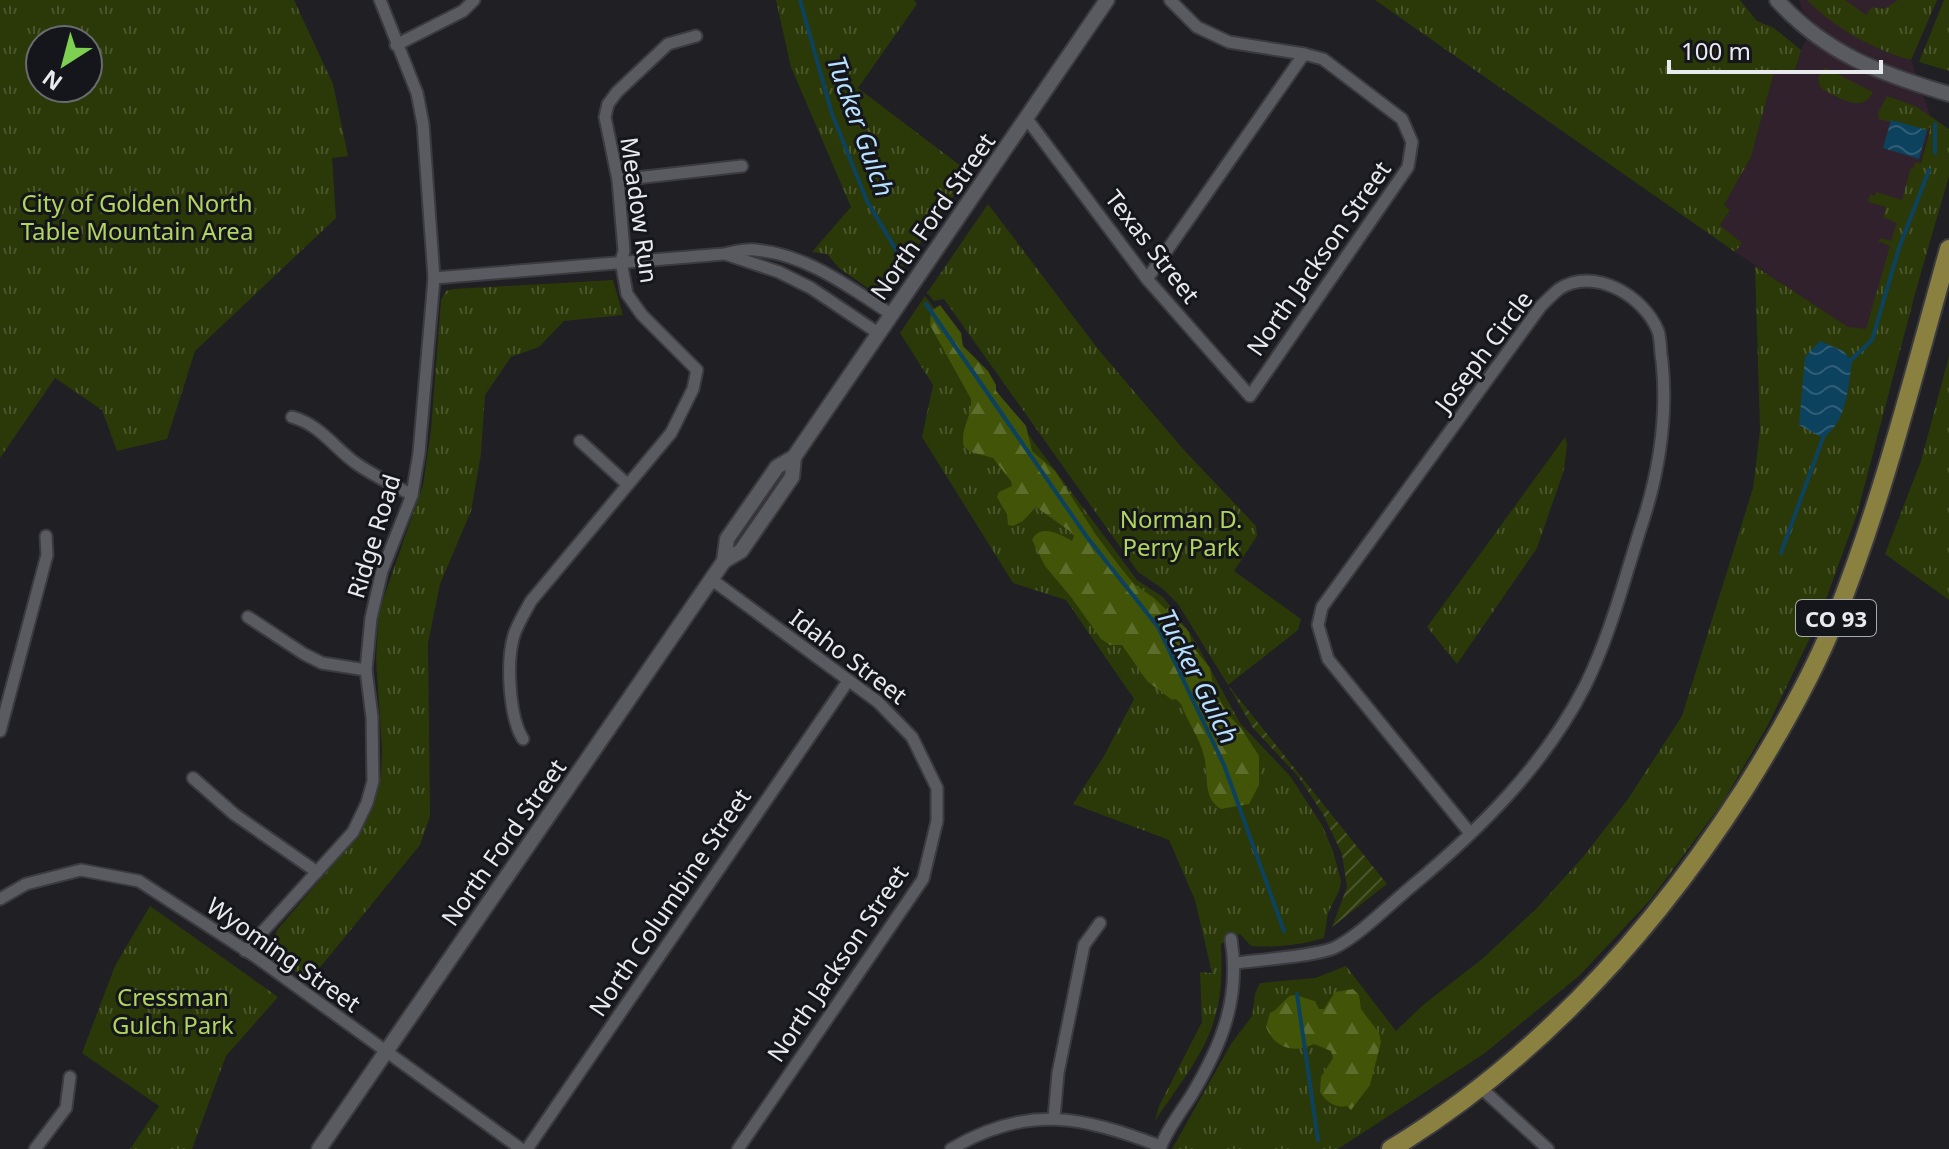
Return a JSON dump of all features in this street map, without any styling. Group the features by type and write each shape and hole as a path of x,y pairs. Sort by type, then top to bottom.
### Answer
{"highway":[{"name":"CO 93","path":"1391,1149 1481,1088 1572,1006 1663,906 1702,854 1764,758 1834,622 1867,534 1949,249"}],"street":[{"name":"Ridge Road","path":"245,951 353,832 367,803 373,781 372,717 366,670 371,618 382,571 412,495 419,453 434,278 423,124 417,93 380,0"},
{"path":"396,45 463,11 474,0"},
{"name":"North Ford Street","path":"319,1149 724,561 727,539 777,467 794,457 1107,0"},
{"path":"1147,279 1304,54 1229,42 1197,27 1170,0"},
{"path":"1777,0 1813,35 1864,66 1949,94"},
{"name":"Meadow Run","path":"523,739 515,726 511,706 513,637 531,601 671,433 693,389 697,370 642,315 627,294 621,261 624,251 618,180 605,117 608,104 617,92 668,44 696,36"},
{"name":"North Jackson Street","path":"1250,396 1408,167 1412,142 1402,119 1323,59 1304,54"},
{"name":"Texas Street","path":"1027,119 1147,279 1250,396"},
{"path":"618,180 742,166"},
{"path":"434,278 724,254 752,249 784,254 813,266 891,314"},
{"path":"724,254 789,277 878,333"},
{"name":"Joseph Circle","path":"1235,963 1335,948 1436,865 1470,833 1515,788 1551,742 1584,688 1602,648 1652,494 1663,434 1664,379 1658,331 1640,304 1611,284 1585,281 1561,288 1541,306 1322,607 1318,625 1328,659 1470,833"},
{"path":"292,417 307,421 358,465 412,495"},
{"path":"580,441 627,484"},
{"path":"0,731 47,555 46,536"},
{"name":"Idaho Street","path":"711,579 878,702 912,737 937,788"},
{"path":"248,617 322,663 366,670"},
{"name":"North Columbine Street","path":"527,1149 848,681"},
{"path":"193,778 234,814 317,872"},
{"name":"North Jackson Street","path":"738,1149 923,879 937,821 937,788"},
{"name":"Wyoming Street","path":"0,899 26,884 81,870 139,881 245,951 521,1149"},
{"path":"1054,1118 1058,1073 1084,945 1100,923"},
{"path":"951,1149 991,1129 1054,1118 1096,1124 1160,1148 1215,1056 1233,995 1235,963 1231,939"},
{"path":"35,1149 66,1108 70,1077"},
{"path":"1481,1088 1548,1149"}],"shaded area":[{"path":"1799,0 1937,0 1911,60 1932,120 1876,330 1849,328 1735,252 1742,243 1720,225 1730,210 1724,205 1751,157 1775,69 1794,74 1801,50 1815,23 1802,11"}],"green space":[{"name":"City of Golden North Table Mountain Area","path":"0,0 294,0 333,84 348,156 332,158 336,218 195,351 167,439 117,451 102,410 55,378 0,458"},
{"path":"776,0 914,0 917,4 858,88 970,173 884,293 872,291 839,268 827,254 812,252 851,207 791,67"},
{"path":"1375,0 1740,0 1757,21 1774,28 1801,50 1794,74 1775,69 1751,157 1724,205 1730,210 1720,225 1742,243 1735,252"},
{"path":"1807,0 1845,0 1866,15 1872,7 1884,9 1898,0 1937,0 1911,60 1855,37"},
{"path":"1944,0 1949,0 1949,71 1919,62"},
{"path":"1825,68 1873,92 1868,99 1857,103 1837,97 1820,87 1818,78"},
{"path":"1887,96 1915,106 1949,129 1949,176 1857,514 1818,621 1768,725 1723,802 1651,899 1580,975 1485,1053 1338,1149 1172,1149 1231,1044 1252,1016 1260,983 1315,978 1346,966 1396,1031 1536,909 1583,857 1628,799 1682,716 1753,488 1760,430 1755,266 1848,327 1866,329 1890,246 1878,241 1881,238 1891,241 1897,223 1883,217 1886,207 1868,202 1870,194 1875,196 1876,192 1902,200 1911,167 1914,168 1915,162 1921,163 1931,126 1927,131 1879,119 1878,113"},
{"name":"Norman D. Perry Park","path":"988,204 1098,349 1183,449 1256,526 1257,536 1234,571 1301,619 1298,630 1228,685 1178,604 1138,572 944,299 934,301 927,293"},
{"path":"613,280 623,315 564,321 539,347 511,357 485,395 481,454 471,511 440,584 428,643 430,816 420,845 309,981 270,954 277,930 355,839 375,799 381,774 382,750 376,658 379,611 423,485 431,430 441,300 446,291 453,289"},
{"path":"925,296 1137,580 1163,597 1174,611 1195,641 1240,723 1290,776 1322,825 1333,851 1341,881 1328,913 1324,938 1260,947 1251,946 1240,934 1221,944 1219,999 1207,1040 1155,1121 1159,1106 1202,1022 1200,972 1212,973 1195,900 1169,840 1073,804 1104,756 1134,699 1066,600 1013,583 922,437 933,385 900,333"},
{"path":"940,305 961,333 963,346 988,371 996,391 1026,426 1032,451 1055,471 1117,563 1134,584 1154,598 1189,632 1192,646 1210,668 1214,690 1259,756 1259,785 1249,804 1221,809 1215,804 1209,792 1202,750 1181,704 1147,681 1122,645 1110,645 1101,639 1045,566 1032,540 1045,531 1072,541 1074,536 1071,532 1036,507 1023,521 1008,525 1007,514 997,497 999,492 1012,486 1011,481 993,458 964,447 963,434 971,399 930,325 931,311"},
{"path":"1949,356 1949,600 1885,554 1921,461"},
{"path":"1565,437 1564,470 1537,548 1457,664 1427,627"},
{"path":"1228,685 1387,884 1332,927 1347,887 1342,854 1323,814 1297,775 1253,728"},
{"name":"Cressman Gulch Park","path":"150,906 278,997 226,1056 192,1149 130,1149 159,1106 82,1053 115,966"},
{"path":"1353,989 1359,995 1361,1009 1379,1033 1381,1042 1370,1085 1351,1110 1347,1106 1331,1104 1320,1092 1321,1077 1333,1058 1331,1051 1314,1044 1286,1048 1275,1041 1266,1027 1270,1013 1292,995 1315,1001 1319,1009 1324,1009 1335,992"}],"water":[{"path":"1891,120 1927,130 1919,159 1883,148"},
{"path":"1820,341 1843,351 1852,361 1842,414 1823,438 1799,425 1805,357"}],"waterway":[{"name":"Tucker Gulch","path":"800,0 832,114 867,201 901,258"},
{"path":"1935,124 1935,153"},
{"path":"1849,362 1872,340 1899,248 1929,170"},
{"name":"Tucker Gulch","path":"926,304 1087,537 1158,627 1224,765 1284,931"},
{"path":"1781,553 1824,435"},
{"name":"Tucker Gulch","path":"1297,994 1318,1140"}]}
